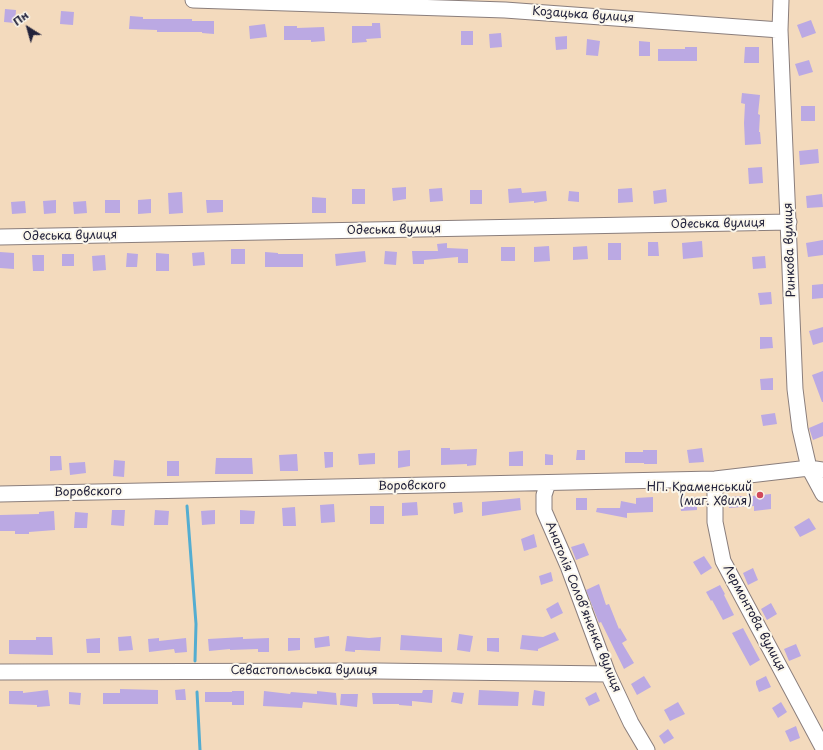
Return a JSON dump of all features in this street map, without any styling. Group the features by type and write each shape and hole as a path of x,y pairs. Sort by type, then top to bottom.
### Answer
{"street":[{"name":"Козацька вулиця","path":"194,0 505,10 780,30"},
{"name":"Ринкова вулиця","path":"784,2 780,30 795,389 800,429 816,469 823,494"},
{"name":"Одеська вулиця","path":"0,237 789,222"},
{"name":"Воровского","path":"0,494 715,479 816,469"},
{"name":"Лермонтова вулиця","path":"715,479 715,522 723,561 823,748"},
{"name":"Анатолія Солов'яненка вулиця","path":"548,483 544,495 544,511 568,566 608,674 631,723 647,750"},
{"name":"Севастопольська вулиця","path":"0,672 377,671 608,674"}],"building":[{"path":"5,9 16,10 15,23 4,22"},
{"path":"61,11 74,12 73,25 60,24"},
{"path":"130,16 143,17 143,19 192,19 192,21 214,21 214,34 202,32 157,32 157,30 129,29"},
{"path":"811,20 816,33 802,38 797,25"},
{"path":"372,23 380,23 381,38 366,39 367,42 352,43 352,26 372,26"},
{"path":"265,24 267,37 250,39 249,26"},
{"path":"284,26 297,26 297,28 324,27 325,41 311,42 311,40 284,40"},
{"path":"461,31 473,31 473,45 461,45"},
{"path":"501,33 502,47 490,48 489,34"},
{"path":"567,36 567,49 556,50 555,37"},
{"path":"587,39 600,41 598,56 586,55"},
{"path":"639,41 650,42 650,56 639,56"},
{"path":"685,47 697,47 697,61 658,61 658,49 685,49"},
{"path":"745,47 759,47 759,63 744,63"},
{"path":"809,60 813,72 799,76 795,64"},
{"path":"742,93 760,95 758,114 760,115 759,132 761,144 745,145 745,104 741,103"},
{"path":"801,106 815,106 815,121 801,121"},
{"path":"818,149 819,163 800,165 799,151"},
{"path":"762,167 763,183 749,184 748,168"},
{"path":"406,187 406,199 393,201 392,188"},
{"path":"442,188 443,201 430,202 429,189"},
{"path":"521,188 522,193 546,191 547,201 534,203 534,201 509,203 508,189"},
{"path":"632,188 633,202 618,203 618,189"},
{"path":"352,189 365,189 365,204 352,204"},
{"path":"666,189 667,202 654,204 653,191"},
{"path":"470,190 482,190 482,204 470,204"},
{"path":"569,191 579,192 579,202 568,201"},
{"path":"182,192 183,213 169,214 168,193"},
{"path":"822,194 823,207 807,208 806,196"},
{"path":"312,197 326,198 326,213 312,213"},
{"path":"151,199 151,213 138,214 138,200"},
{"path":"56,200 56,213 44,214 43,201"},
{"path":"105,200 120,200 120,213 105,213"},
{"path":"206,200 223,200 223,212 207,213"},
{"path":"25,201 26,213 12,214 11,202"},
{"path":"86,201 87,213 74,214 73,202"},
{"path":"823,240 823,255 808,257 806,243"},
{"path":"702,241 703,257 683,259 682,243"},
{"path":"648,242 658,242 659,256 648,256"},
{"path":"447,243 447,248 468,249 468,263 458,263 458,257 424,260 424,264 413,264 412,251 438,251 437,244"},
{"path":"608,243 621,243 621,260 608,260"},
{"path":"549,246 550,261 534,262 534,247"},
{"path":"587,246 588,259 573,260 573,247"},
{"path":"501,247 515,247 515,261 501,261"},
{"path":"231,249 245,249 245,264 231,264"},
{"path":"365,251 366,262 336,266 335,254"},
{"path":"385,251 397,252 396,265 384,264"},
{"path":"0,252 14,253 14,269 0,268"},
{"path":"204,252 205,265 193,266 192,253"},
{"path":"265,252 278,254 303,254 303,267 265,267"},
{"path":"127,253 138,254 137,267 126,267"},
{"path":"156,253 169,254 169,271 156,271"},
{"path":"62,254 74,254 74,266 62,266"},
{"path":"32,255 44,255 44,271 33,271"},
{"path":"105,255 106,270 93,271 92,256"},
{"path":"765,256 766,268 753,269 752,257"},
{"path":"823,284 823,298 812,299 812,285"},
{"path":"771,292 772,304 760,305 758,293"},
{"path":"823,327 823,342 813,345 809,331"},
{"path":"760,337 772,337 773,348 760,349"},
{"path":"823,371 823,402 822,402 812,375"},
{"path":"773,378 773,390 761,390 760,379"},
{"path":"775,413 777,424 763,426 761,415"},
{"path":"823,422 823,436 813,440 809,428"},
{"path":"441,448 450,448 450,450 477,449 476,465 441,465"},
{"path":"702,448 704,462 689,463 687,450"},
{"path":"410,450 410,466 398,468 398,451"},
{"path":"577,450 585,450 585,460 576,460"},
{"path":"643,450 657,450 657,464 625,463 625,452 643,452"},
{"path":"523,451 523,466 509,466 509,452"},
{"path":"324,452 333,452 333,467 325,468"},
{"path":"375,453 375,464 359,465 358,454"},
{"path":"297,454 298,471 280,471 279,455"},
{"path":"545,454 553,455 553,465 545,465"},
{"path":"50,456 61,456 62,470 50,471"},
{"path":"216,458 252,458 253,474 215,474"},
{"path":"114,460 125,461 124,477 113,476"},
{"path":"167,461 179,461 179,476 167,476"},
{"path":"85,462 86,473 70,475 69,463"},
{"path":"771,494 771,509 754,511 754,506 729,508 728,497"},
{"path":"653,497 653,512 627,513 627,518 596,512 597,508 620,508 621,501 636,504 636,498"},
{"path":"697,497 697,510 681,511 680,498"},
{"path":"520,498 521,510 482,516 482,502"},
{"path":"576,498 587,498 587,510 576,510"},
{"path":"417,502 418,515 402,516 402,503"},
{"path":"462,502 463,512 454,514 453,503"},
{"path":"334,504 335,522 321,523 320,505"},
{"path":"370,506 384,506 384,524 370,524"},
{"path":"295,507 296,526 283,526 282,508"},
{"path":"112,510 125,510 124,526 111,525"},
{"path":"155,510 169,511 168,525 154,525"},
{"path":"215,510 215,524 202,525 201,511"},
{"path":"240,510 255,511 254,524 240,524"},
{"path":"54,511 55,530 29,532 29,534 15,534 15,531 0,531 0,515 39,514 39,512"},
{"path":"75,512 88,513 87,528 74,528"},
{"path":"809,518 816,529 800,537 794,527"},
{"path":"534,534 537,547 524,551 521,539"},
{"path":"584,543 589,555 576,560 571,547"},
{"path":"704,556 712,568 701,575 693,562"},
{"path":"753,568 758,580 748,585 743,573"},
{"path":"551,572 553,581 541,585 539,576"},
{"path":"599,584 606,605 609,604 619,629 620,628 627,640 622,643 634,663 624,669 601,622 599,623 586,590"},
{"path":"720,585 734,615 723,620 706,592"},
{"path":"558,602 563,613 551,619 546,609"},
{"path":"771,603 777,614 767,620 761,609"},
{"path":"743,628 760,660 750,666 732,633"},
{"path":"555,632 559,640 538,649 538,651 520,649 522,635 543,637"},
{"path":"459,634 473,636 470,652 457,650"},
{"path":"401,635 442,638 442,652 400,650"},
{"path":"131,636 133,650 119,651 118,637"},
{"path":"329,636 330,646 315,648 314,638"},
{"path":"347,636 369,638 381,637 380,651 345,651"},
{"path":"36,637 52,637 53,655 9,654 9,640 36,640"},
{"path":"243,637 243,639 269,638 269,652 258,652 258,649 209,651 208,639"},
{"path":"100,638 100,653 87,653 86,639"},
{"path":"159,638 159,641 186,638 187,652 175,653 174,649 149,652 148,639"},
{"path":"288,638 300,638 300,650 288,651"},
{"path":"487,638 499,638 499,652 487,651"},
{"path":"796,644 801,656 789,661 784,649"},
{"path":"644,676 651,687 637,695 631,684"},
{"path":"766,676 771,687 759,692 756,681"},
{"path":"120,689 158,690 158,704 103,704 103,693 120,693"},
{"path":"185,689 186,700 176,700 175,690"},
{"path":"48,690 50,706 37,707 37,705 9,704 9,691 23,691 23,693"},
{"path":"423,690 433,690 432,703 412,701 412,706 399,704 373,704 372,693 422,693"},
{"path":"479,690 519,692 518,706 478,705"},
{"path":"534,690 545,692 544,706 532,705"},
{"path":"244,691 244,705 232,705 232,702 205,702 205,692"},
{"path":"264,691 290,694 291,692 317,694 317,691 336,693 337,705 303,702 302,708 263,706"},
{"path":"69,692 81,693 80,705 69,704"},
{"path":"453,692 464,693 462,704 451,702"},
{"path":"596,692 600,701 589,706 585,698"},
{"path":"341,694 358,694 357,707 340,705"},
{"path":"678,702 685,714 670,721 664,710"},
{"path":"781,702 787,712 778,718 772,708"},
{"path":"796,726 800,738 790,742 785,731"},
{"path":"668,729 674,738 664,744 659,736"}],"waterway":[{"path":"187,506 196,624 195,661"},
{"path":"197,692 200,750"}],"place":[{"name":"НП. Краменський (маг. Хвиля)","path":"760,495"}]}
